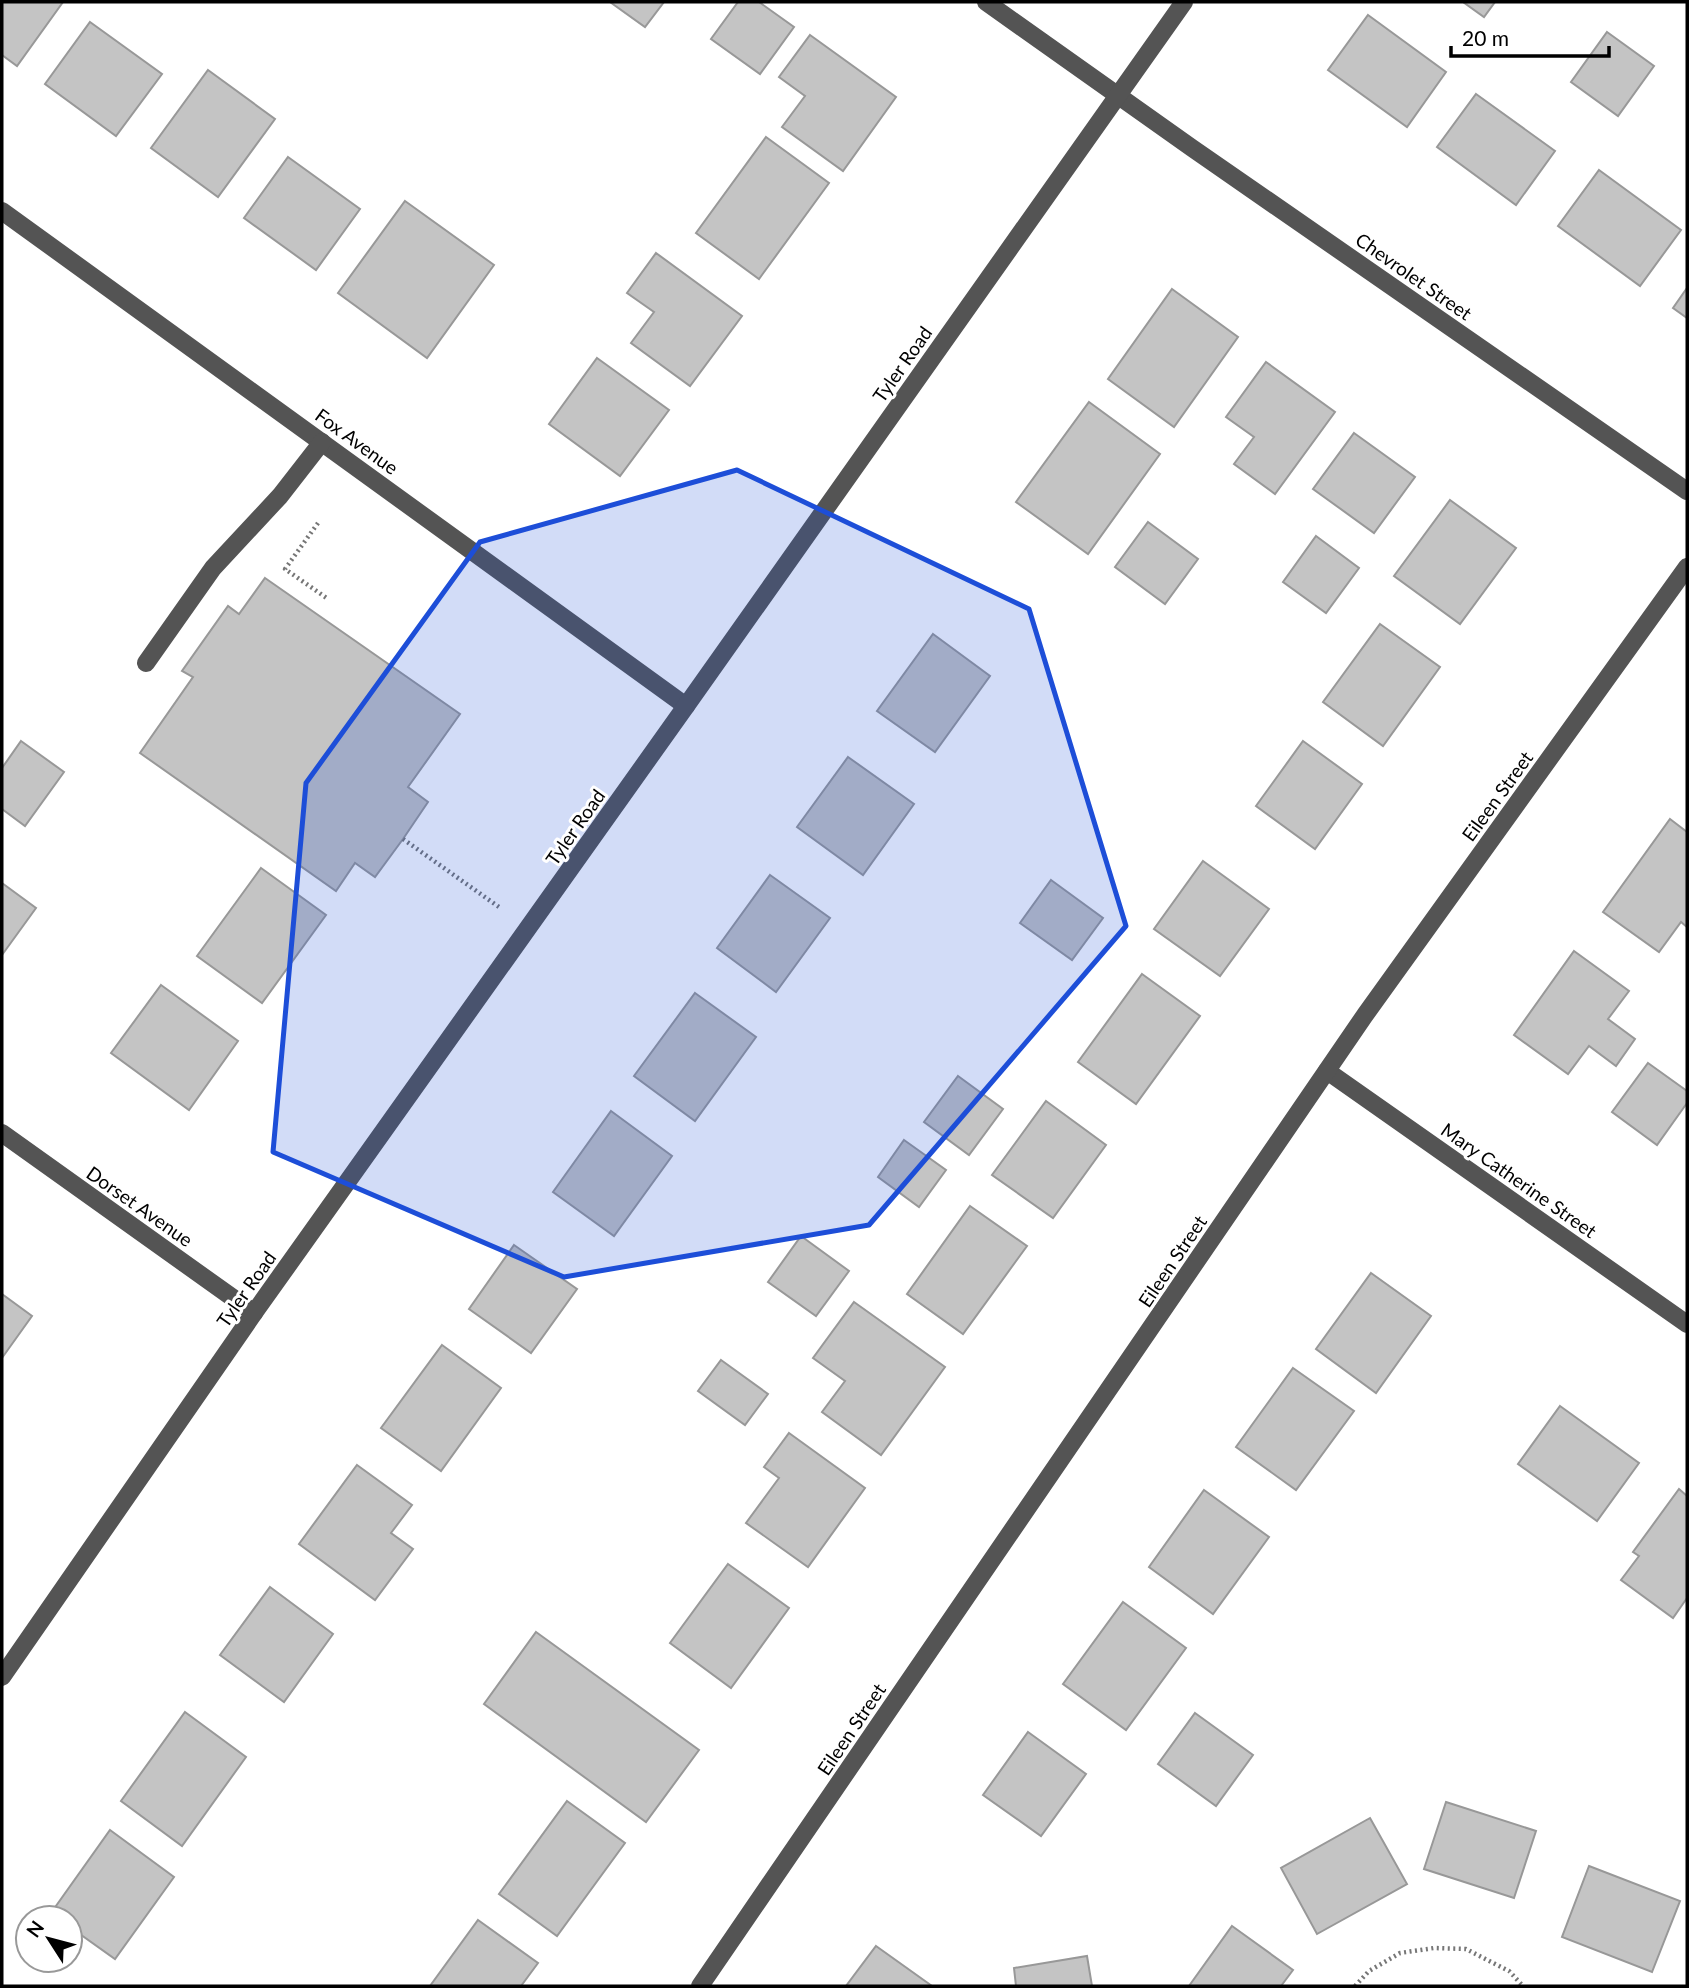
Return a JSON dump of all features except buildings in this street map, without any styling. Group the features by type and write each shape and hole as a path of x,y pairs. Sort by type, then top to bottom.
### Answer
{"street":[{"name":"Chevrolet Street","path":"986,2 1687,491"},
{"name":"Tyler Road","path":"2,1677 254,1313 1184,2"},
{"name":"Fox Avenue","path":"2,211 686,706"},
{"path":"146,663 212,568 280,496 321,442"},
{"name":"Eileen Street","path":"700,1986 1327,1070 1687,567"},
{"name":"Mary Catherine Street","path":"1327,1070 1687,1324"},
{"name":"Dorset Avenue","path":"2,1133 254,1313"}],"path":[{"path":"317,523 285,569 328,599"},
{"path":"403,839 529,928"},
{"path":"1355,1986 1369,1971 1400,1954 1434,1948 1466,1949 1509,1971 1523,1986"}],"highlighted area":[{"path":"737,470 1029,609 1126,926 869,1225 564,1277 273,1152 306,783 480,542"}]}
